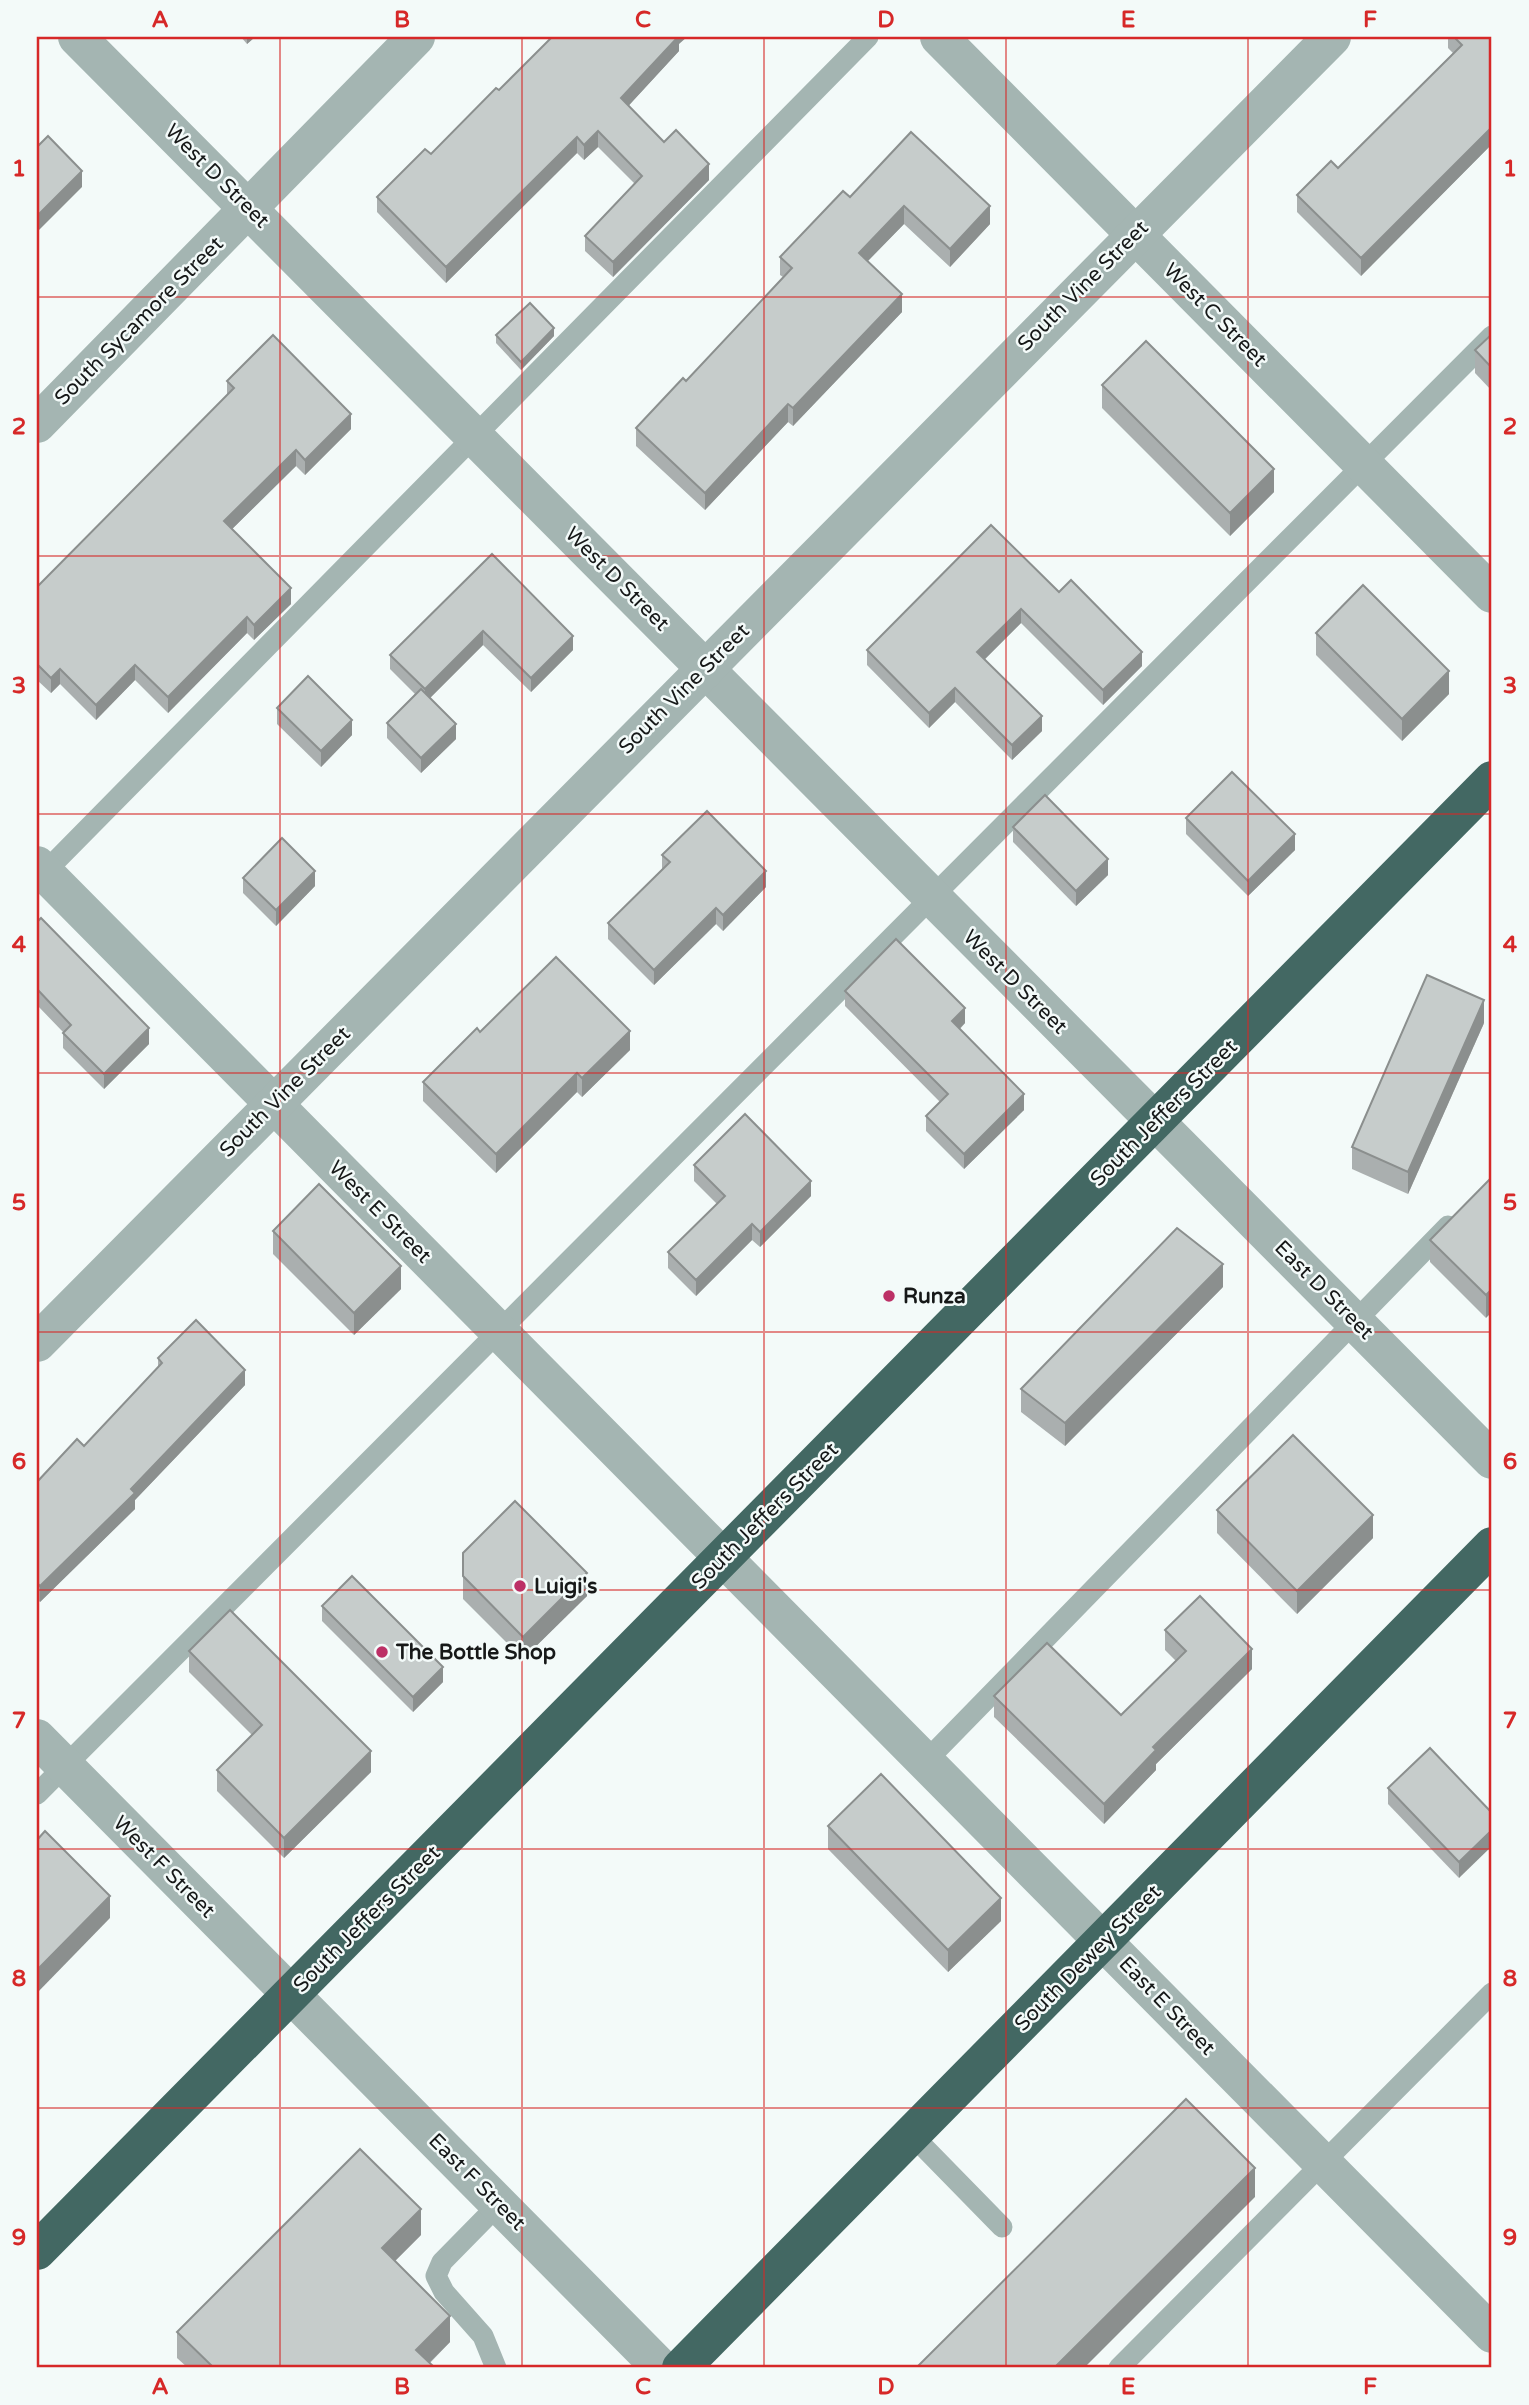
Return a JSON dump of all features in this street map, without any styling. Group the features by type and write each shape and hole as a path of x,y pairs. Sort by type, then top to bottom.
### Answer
{"highway":[{"name":"South Jeffers Street","path":"37,2251 1492,780"},
{"name":"South Dewey Street","path":"681,2368 1105,1942 1492,1546"}],"street":[{"name":"West D Street","path":"78,37 1155,1122"},
{"name":"South Sycamore Street","path":"37,424 416,37"},
{"name":"West C Street","path":"939,37 1492,594"},
{"name":"South Vine Street","path":"37,1343 1332,37"},
{"name":"West E Street","path":"39,873 273,1104 723,1559"},
{"name":"East D Street","path":"1155,1122 1492,1460"},
{"name":"East E Street","path":"723,1559 1492,2334"},
{"name":"West F Street","path":"37,1738 292,1995"},
{"name":"East F Street","path":"292,1995 661,2368"}],"lane":[{"path":"39,873 868,37"},
{"path":"37,1794 1492,335"},
{"path":"925,1762 1354,1319 1463,1212"},
{"path":"1119,2368 1492,1993"},
{"path":"913,2136 1002,2227"},
{"path":"496,2368 483,2336 444,2292 436,2276 442,2262 499,2204"}],"building":[{"path":"552,37 678,37 621,98 664,142 676,130 709,164 613,262 585,236 642,176 598,131 584,145 577,137 446,267 377,197 425,149 431,154 496,88 499,90"},
{"path":"1454,37 1492,37 1492,127 1361,258 1297,195 1331,161 1338,168 1462,45"},
{"path":"911,132 990,206 950,249 904,206 859,253 902,294 793,408 788,404 705,493 636,428 683,378 686,381 792,268 780,257 843,191 850,197"},
{"path":"48,136 82,171 37,216 37,147"},
{"path":"530,303 554,328 521,362 496,335"},
{"path":"1492,334 1492,368 1475,350"},
{"path":"273,335 351,414 305,460 296,450 224,521 291,588 254,625 247,617 168,697 135,665 96,705 60,669 51,678 37,664 37,587 234,388 227,381"},
{"path":"1146,341 1274,469 1230,513 1102,385"},
{"path":"991,525 1059,592 1071,580 1142,652 1103,690 1021,609 977,652 1042,716 1012,745 955,688 929,713 867,650"},
{"path":"492,554 573,636 531,678 483,631 425,689 390,655"},
{"path":"1363,585 1449,671 1402,719 1316,633"},
{"path":"308,676 352,720 321,751 277,708"},
{"path":"421,689 456,724 421,758 387,723"},
{"path":"1232,772 1295,834 1248,881 1186,818"},
{"path":"1045,795 1108,859 1076,891 1013,827"},
{"path":"707,811 766,871 723,915 716,908 654,970 608,923 670,862 662,855"},
{"path":"282,838 315,871 276,910 243,878"},
{"path":"41,918 149,1028 104,1074 63,1033 71,1025 37,989 37,922"},
{"path":"896,939 965,1008 952,1021 1024,1094 964,1154 926,1116 948,1094 845,991"},
{"path":"556,957 630,1031 582,1078 577,1073 496,1154 423,1082 477,1028 480,1032"},
{"path":"1427,975 1484,1000 1408,1172 1352,1147"},
{"path":"745,1114 811,1181 760,1232 752,1224 696,1280 668,1252 725,1196 694,1165"},
{"path":"1492,1177 1492,1289 1486,1295 1430,1240"},
{"path":"319,1184 401,1266 354,1313 273,1231"},
{"path":"1177,1228 1223,1264 1065,1423 1021,1389"},
{"path":"196,1320 245,1370 131,1489 135,1493 40,1586 37,1583 37,1482 77,1439 84,1446 162,1363 158,1358"},
{"path":"1293,1435 1373,1515 1297,1591 1217,1510"},
{"name":"Luigi's","path":"515,1501 587,1573 523,1637 463,1576 463,1553"},
{"name":"The Bottle Shop","path":"352,1576 443,1667 413,1697 322,1606"},
{"path":"1200,1596 1252,1649 1153,1747 1156,1750 1104,1804 994,1696 1047,1643 1121,1715 1186,1651 1165,1630"},
{"path":"230,1610 371,1751 284,1838 217,1770 262,1725 189,1651"},
{"path":"1430,1748 1492,1813 1492,1830 1459,1862 1388,1788"},
{"path":"881,1774 1001,1898 948,1950 828,1826"},
{"path":"45,1831 110,1896 37,1970 37,1840"},
{"path":"1186,2099 1255,2168 1054,2368 916,2368"},
{"path":"360,2149 421,2209 382,2248 450,2316 416,2350 434,2367 214,2368 177,2332"}],"place":[{"name":"Runza","path":"889,1296"},
{"name":"Luigi's","path":"520,1586"},
{"name":"The Bottle Shop","path":"382,1652"}]}
